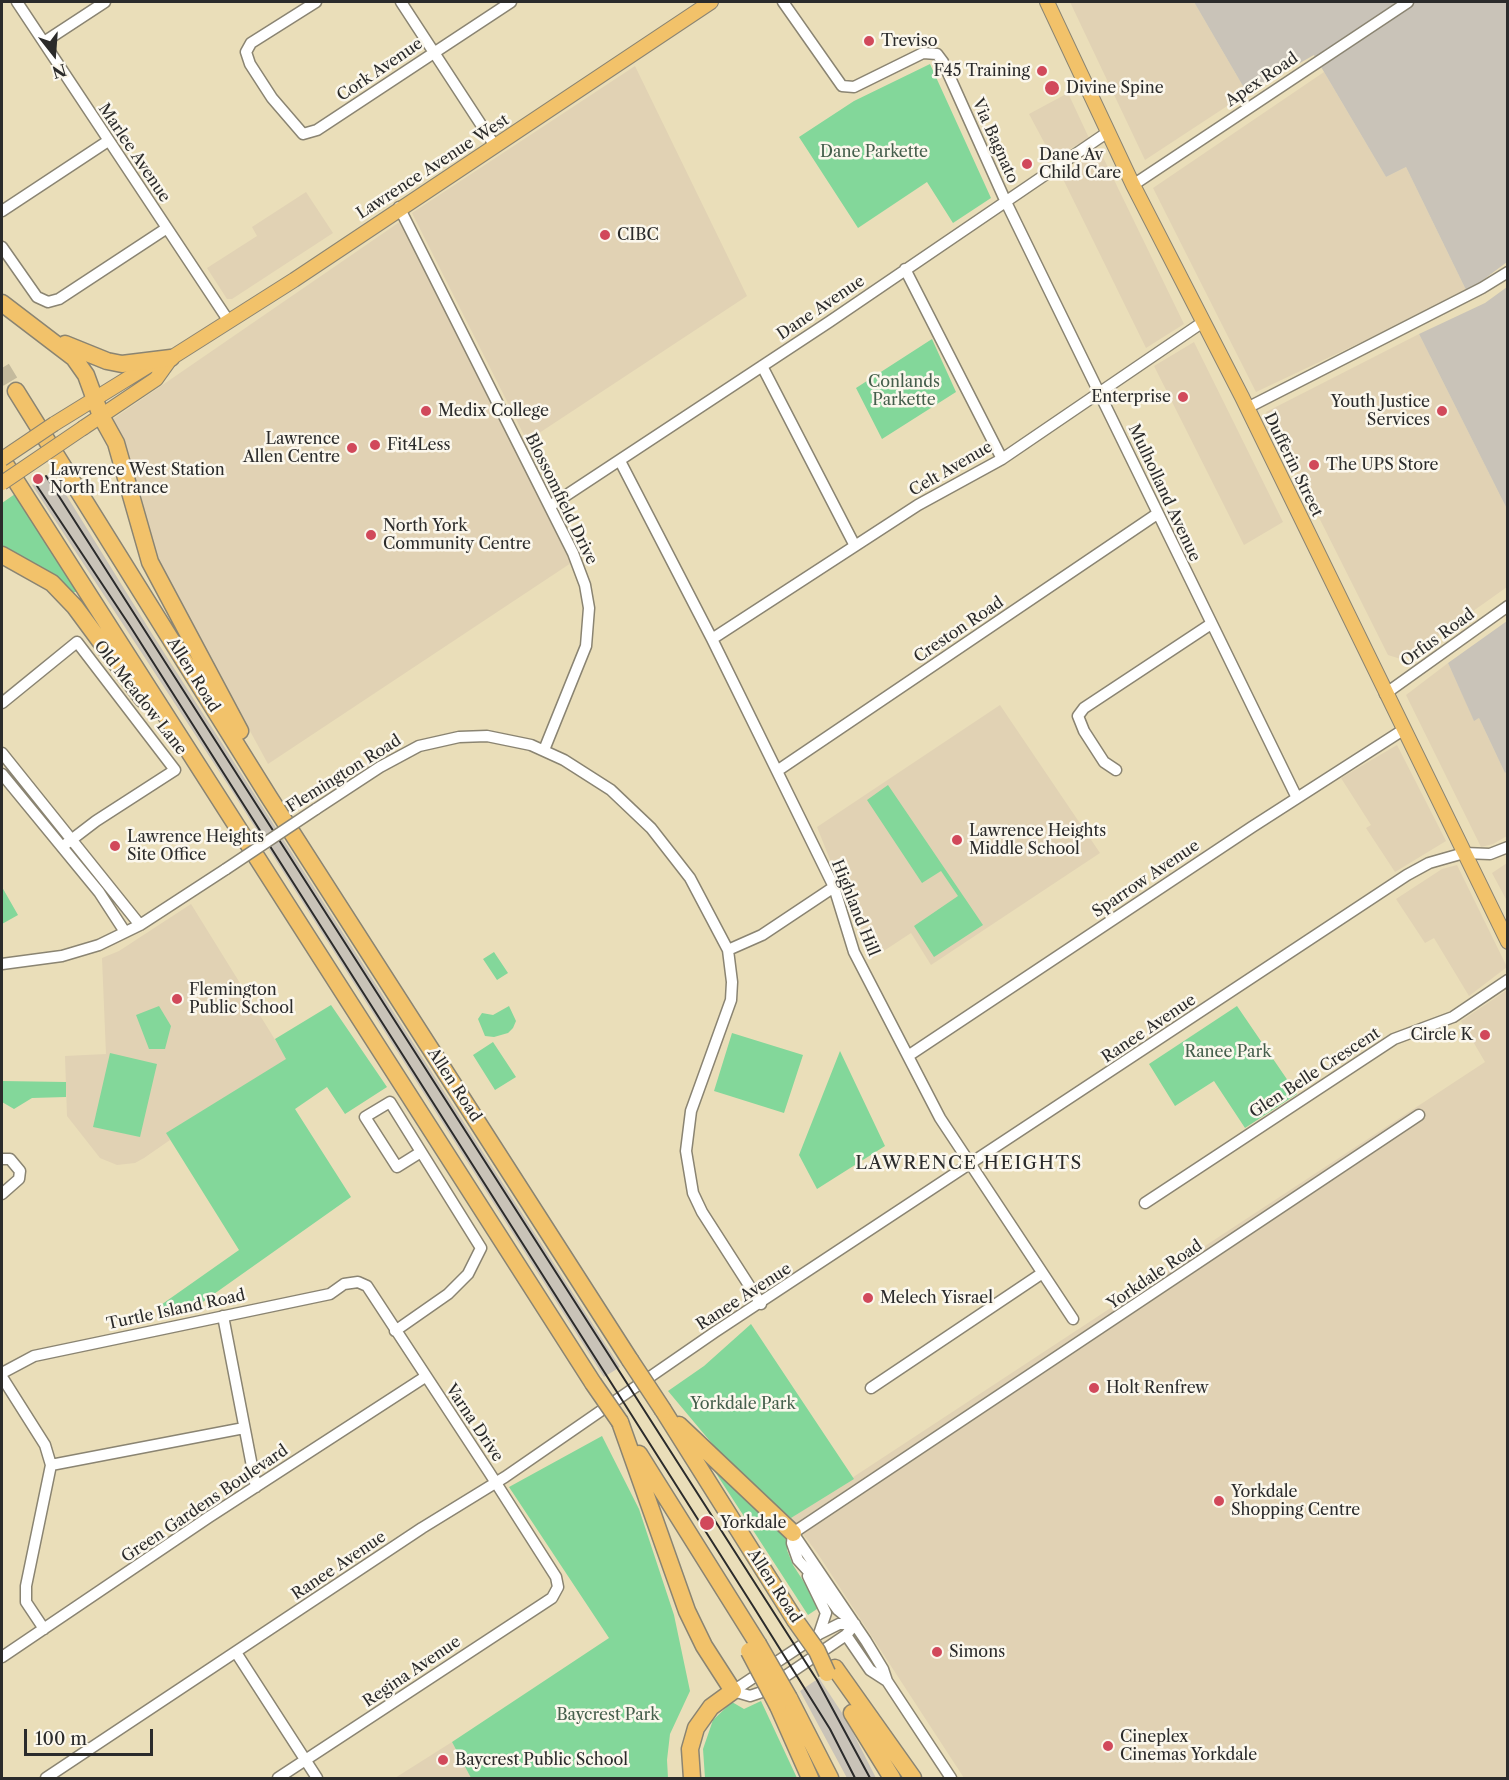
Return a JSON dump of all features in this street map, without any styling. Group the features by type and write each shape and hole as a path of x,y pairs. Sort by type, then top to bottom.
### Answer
{"highway":[{"path":"2,303 74,358 86,375 101,416 116,443 150,562 270,784 268,796"},
{"path":"44,333 107,361 122,364 171,358"},
{"name":"Allen Road","path":"16,392 268,796 663,1410 795,1620 818,1642 831,1670 892,1779"},
{"path":"2,459 620,1422 704,1557 783,1702 830,1779"},
{"path":"2,555 52,583 75,607 233,821"},
{"path":"663,1410 793,1533"},
{"path":"620,1422 687,1611 704,1646 733,1691 711,1707 696,1728 690,1759 692,1779"},
{"path":"831,1670 913,1779"},
{"path":"783,1702 810,1779"}],"main road":[{"name":"Lawrence Avenue West","path":"2,459 148,366 171,358 320,262 399,207 711,2"},
{"name":"Dufferin Street","path":"1047,2 1133,185 1247,408 1508,942"},
{"name":"Lawrence Avenue West","path":"2,483 156,379 171,358"}],"street":[{"name":"Marlee Avenue","path":"17,2 228,320"},
{"path":"44,42 105,2"},
{"name":"Cork Avenue","path":"316,2 251,43 246,52 250,64 272,98 303,134 317,130 511,2"},
{"path":"401,2 495,146"},
{"name":"Via Bagnato","path":"783,2 837,82 845,88 854,87 923,53 937,54 943,62 1005,200"},
{"name":"Apex Road","path":"1133,185 1408,2"},
{"name":"Dane Avenue","path":"550,506 1108,132"},
{"path":"2,211 108,141"},
{"name":"Mulholland Avenue","path":"1005,200 1297,798"},
{"name":"Blossomfield Drive","path":"399,207 550,506 583,579 588,596 590,624 581,664 544,750"},
{"path":"2,247 37,297 48,302 59,299 167,228"},
{"path":"905,269 1002,459"},
{"path":"1247,408 1482,288 1508,272"},
{"name":"Celt Avenue","path":"712,639 950,486 1002,459 1099,390 1203,322"},
{"path":"762,366 855,546"},
{"name":"Highland Hill","path":"620,461 712,639 834,887 854,952 940,1118 1041,1275 1073,1319"},
{"name":"Creston Road","path":"777,771 1157,514"},
{"name":"Orfus Road","path":"1385,694 1508,606"},
{"path":"1116,770 1104,762 1084,732 1078,716 1084,708 1211,624"},
{"name":"Old Meadow Lane","path":"2,703 77,642 175,770 67,844"},
{"name":"Sparrow Avenue","path":"908,1056 1403,730"},
{"name":"Flemington Road","path":"2,964 62,956 99,945 140,925 392,759 431,742 459,737 487,736 516,741 544,750 611,790 651,828 690,878 728,950 732,982 731,1000 691,1111 686,1151 693,1193 702,1212 761,1304"},
{"path":"3,759 67,844 126,932"},
{"path":"2,774 140,925"},
{"name":"Ranee Avenue","path":"46,1779 237,1654 422,1528 496,1483 1407,874 1429,863 1464,853 1490,854 1508,847"},
{"path":"728,950 762,935 834,887"},
{"name":"Glen Belle Crescent","path":"1145,1203 1394,1039 1453,1017 1508,980"},
{"path":"395,1331 448,1294 468,1274 481,1248 390,1102 366,1117 397,1167 421,1152"},
{"name":"Yorkdale Road","path":"793,1533 1419,1115"},
{"path":"2,1159 10,1159 20,1171 19,1179 2,1194"},
{"path":"871,1388 1041,1275"},
{"name":"Varna Drive","path":"358,1282 367,1286 556,1577 558,1587"},
{"name":"Turtle Island Road","path":"2,1375 34,1356 330,1294 344,1284 358,1282"},
{"path":"223,1316 256,1487"},
{"path":"2,1375 45,1445 51,1465 26,1586 26,1602 44,1629"},
{"name":"Green Gardens Boulevard","path":"2,1657 425,1377"},
{"path":"51,1465 244,1428"},
{"path":"793,1533 794,1552 826,1613 818,1642"},
{"path":"793,1533 855,1624 883,1669 887,1681 951,1779"},
{"path":"805,1570 818,1582 838,1610 855,1624"},
{"name":"Regina Avenue","path":"278,1779 552,1598 558,1587"},
{"path":"733,1691 818,1642 839,1624 855,1624"},
{"path":"733,1691 745,1696 762,1692 846,1635 855,1624"},
{"path":"846,1635 870,1670 887,1681"},
{"path":"237,1654 317,1779"}],"shaded area":[{"path":"1070,2 1194,2 1247,93 1145,160"},
{"path":"1194,2 1507,2 1507,262 1467,292 1406,167 1386,177 1314,55 1247,93"},
{"path":"635,66 747,296 527,441 412,213"},
{"path":"1324,72 1386,177 1406,167 1467,292 1256,392 1153,188"},
{"path":"1068,93 1089,138 1053,159 1029,114"},
{"path":"1100,151 1184,324 1146,348 1061,175"},
{"path":"306,192 333,233 232,299 227,299 207,268 257,236 252,227"},
{"path":"401,221 571,563 268,764 165,575 143,520 113,419"},
{"path":"1507,287 1507,509 1419,334 1485,303"},
{"path":"1419,334 1507,509 1507,587 1404,660 1388,655 1266,412"},
{"path":"1194,342 1283,522 1244,545 1154,366"},
{"path":"52,472 149,629 620,1367 604,1377 230,788 32,485"},
{"path":"1507,621 1508,771 1505,773 1479,718 1474,721 1448,663"},
{"path":"1448,663 1474,720 1479,718 1505,773 1507,771 1507,836 1493,844 1481,847 1406,695"},
{"name":"Lawrence Heights Middle School","path":"1000,705 1100,853 931,965 911,933 870,960 817,827"},
{"path":"1397,745 1446,841 1395,872 1366,828 1371,825 1341,778"},
{"path":"1507,863 1507,901 1492,873"},
{"path":"1457,865 1507,967 1469,996 1434,938 1425,943 1396,899 1442,869"},
{"name":"Flemington Public School","path":"191,904 287,1059 167,1133 170,1140 144,1158 135,1163 117,1165 100,1158 67,1116 65,1056 106,1054 102,958 119,951"},
{"name":"Yorkdale Shopping Centre","path":"1507,990 1507,1778 964,1778 818,1554 791,1518 1485,1062 1461,1021"},
{"path":"819,1678 846,1719 876,1778 847,1778 800,1691"},
{"name":"Baycrest Public School","path":"452,1742 471,1778 395,1778"}],"green space":[{"name":"Dane Parkette","path":"930,64 991,198 953,223 927,182 858,228 799,137 854,101"},
{"name":"Conlands Parkette","path":"932,339 956,392 882,439 856,388"},
{"path":"15,494 78,591 72,593 2,547 2,503"},
{"path":"888,785 983,925 934,957 914,926 958,896 941,871 922,883 867,800"},
{"path":"2,887 18,915 2,924"},
{"path":"494,952 508,973 497,980 483,959"},
{"path":"331,1005 387,1087 345,1114 327,1087 295,1109 351,1197 197,1306 158,1307 239,1250 166,1133 286,1059 275,1039"},
{"path":"159,1006 171,1026 165,1049 149,1049 136,1015"},
{"path":"509,1006 516,1021 513,1028 508,1033 494,1037 485,1036 478,1019 482,1013 493,1015"},
{"name":"Ranee Park","path":"1237,1006 1297,1094 1245,1128 1214,1081 1175,1106 1149,1064"},
{"path":"732,1033 803,1055 784,1113 714,1091"},
{"path":"493,1042 516,1077 495,1090 473,1055"},
{"path":"840,1051 885,1146 817,1189 799,1155"},
{"path":"110,1053 157,1064 140,1137 93,1127"},
{"path":"2,1081 66,1082 66,1097 32,1098 14,1109 2,1102"},
{"name":"Yorkdale Park","path":"751,1324 854,1479 791,1518 730,1465 668,1391 704,1366"},
{"name":"Baycrest Park","path":"602,1436 639,1509 674,1615 690,1691 670,1734 667,1760 668,1778 471,1778 452,1742 609,1638 509,1487"},
{"path":"710,1464 789,1536 787,1550 793,1565 820,1607 808,1615"},
{"path":"761,1701 797,1778 705,1778 703,1749 713,1720 732,1702 744,1709"}],"tunnel":[{"path":"2,368 16,391"}],"railway":[{"path":"46,476 817,1680 870,1778"},
{"path":"37,486 130,626 753,1606 830,1729 855,1778"}],"place":[{"name":"Treviso","path":"869,41"},
{"name":"F45 Training","path":"1042,71"},
{"name":"Divine Spine","path":"1052,88"},
{"name":"Dane Av Child Care","path":"1027,164"},
{"name":"CIBC","path":"605,235"},
{"name":"Enterprise","path":"1183,397"},
{"name":"Medix College","path":"426,411"},
{"name":"Youth Justice Services","path":"1442,411"},
{"name":"Fit4Less","path":"375,445"},
{"name":"Lawrence Allen Centre","path":"352,448"},
{"name":"The UPS Store","path":"1314,465"},
{"name":"Lawrence West Station North Entrance","path":"38,479"},
{"name":"North York Community Centre","path":"371,535"},
{"name":"Lawrence Heights Middle School","path":"957,840"},
{"name":"Lawrence Heights Site Office","path":"115,846"},
{"name":"Flemington Public School","path":"177,999"},
{"name":"Circle K","path":"1485,1035"},
{"name":"Melech Yisrael","path":"868,1298"},
{"name":"Holt Renfrew","path":"1094,1388"},
{"name":"Yorkdale Shopping Centre","path":"1219,1501"},
{"name":"Yorkdale","path":"707,1523"},
{"name":"Simons","path":"937,1652"},
{"name":"Cineplex Cinemas Yorkdale","path":"1108,1746"},
{"name":"Baycrest Public School","path":"443,1760"}],"district":[{"name":"LAWRENCE HEIGHTS","path":"969,1164"}]}
